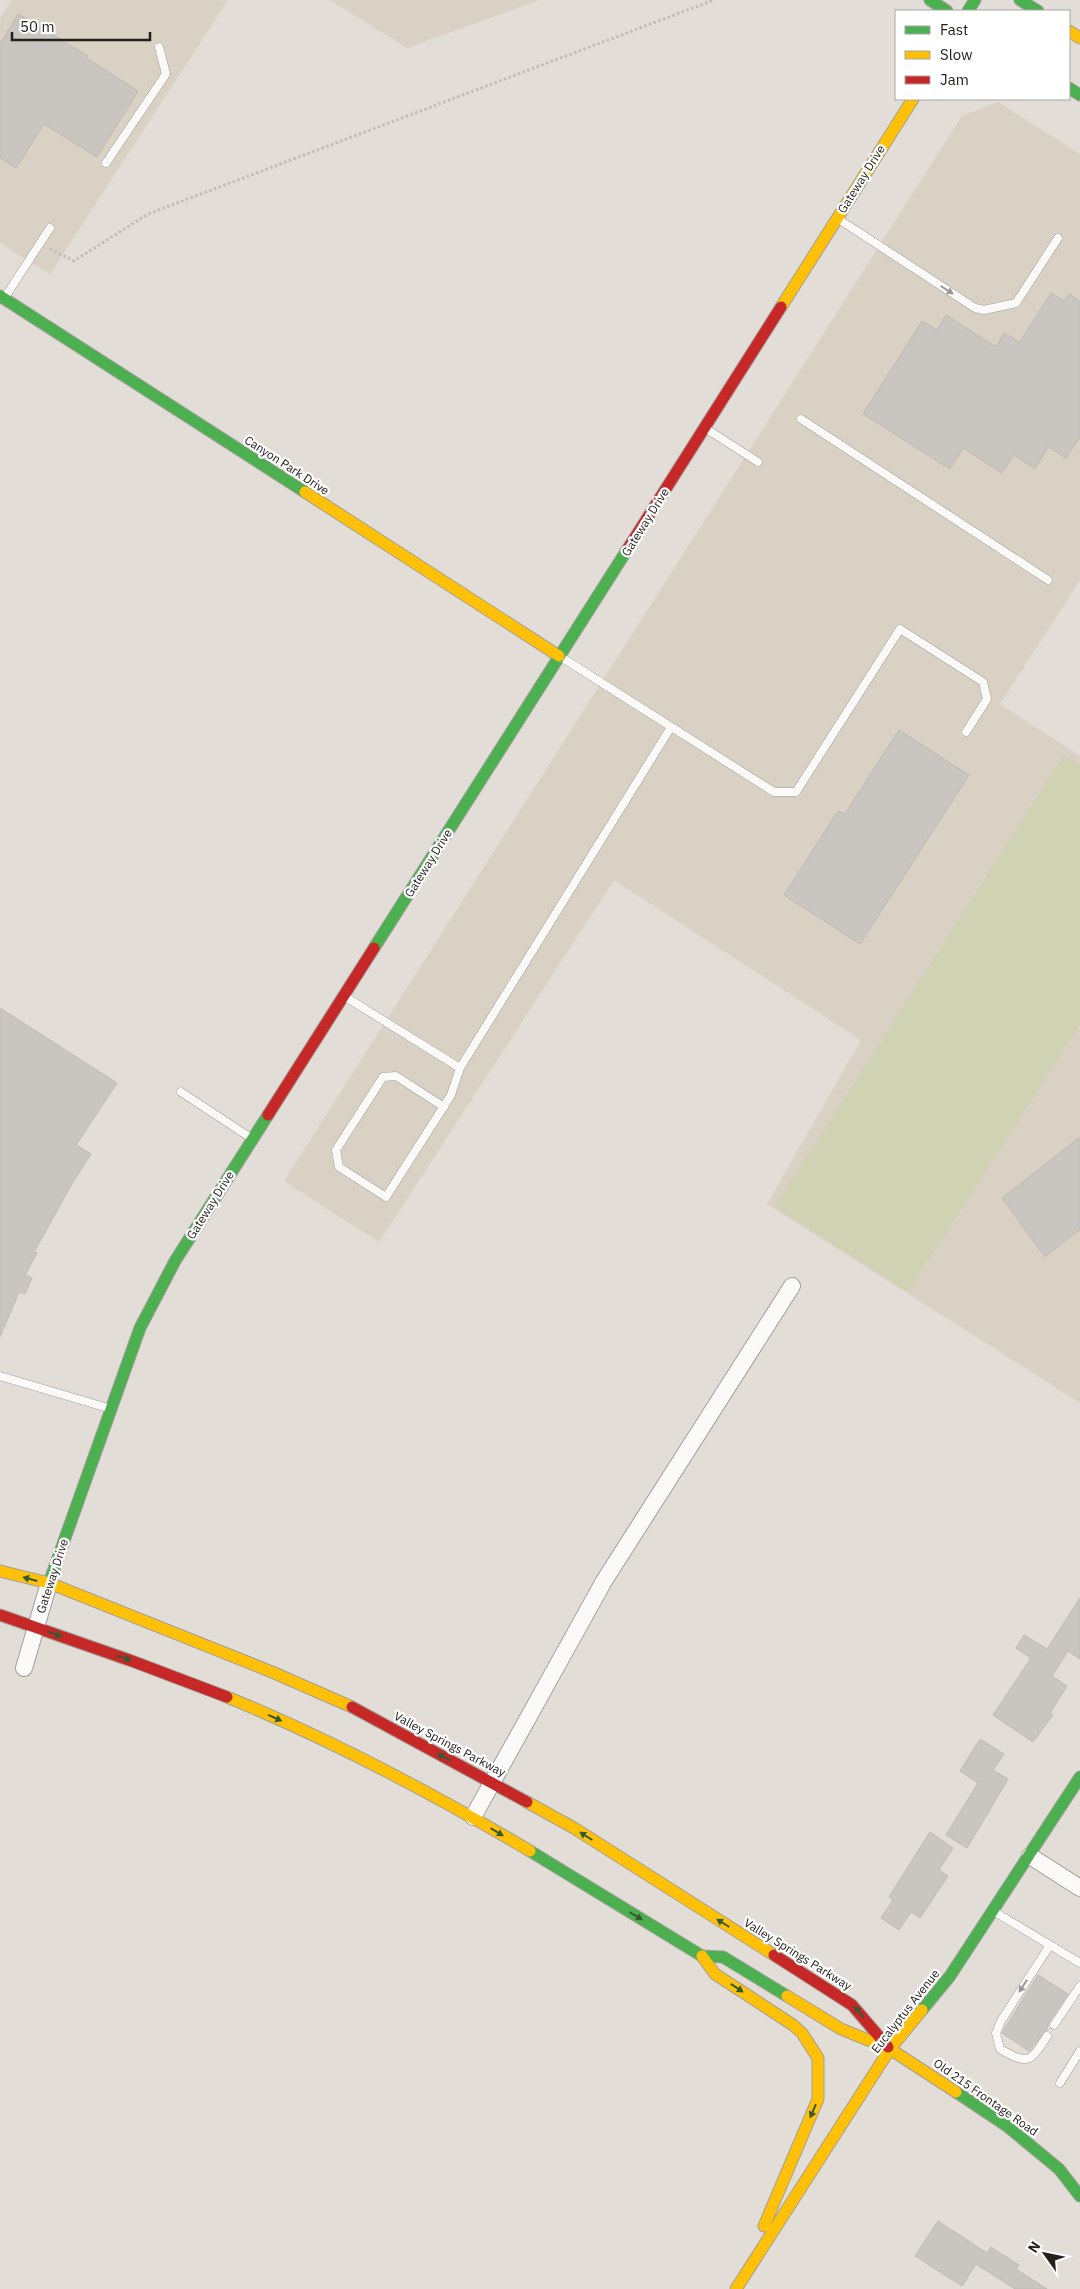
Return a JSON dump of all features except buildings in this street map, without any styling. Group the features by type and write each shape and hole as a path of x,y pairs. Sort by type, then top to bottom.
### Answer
{"street":[{"path":"930,0 945,10"},
{"path":"1020,0 1036,10"},
{"name":"Gateway Drive","path":"24,1668 49,1584 110,1408 140,1328 175,1261 912,100"},
{"name":"Canyon Park Drive","path":"2,298 559,656"},
{"path":"473,1817 604,1581 792,1286"},
{"name":"Valley Springs Parkway","path":"0,1570 49,1584 272,1672 331,1698 492,1782 574,1828 852,2005 890,2049"},
{"path":"0,1615 159,1671 256,1709 346,1750 473,1817 702,1956 715,1974 784,2018 802,2033 818,2058 820,2070 818,2099 739,2286"},
{"name":"Eucalyptus Avenue","path":"739,2286 890,2049 950,1976 1080,1777"},
{"path":"1030,1856 1080,1888"},
{"path":"702,1956 723,1957 841,2029 890,2049"},
{"name":"Old 215 Frontage Road","path":"890,2049 1007,2126 1059,2169 1080,2196"}],"lane":[{"path":"106,163 166,74 159,47"},
{"path":"837,218 975,308 984,310 1016,303 1058,238"},
{"path":"2,298 50,228"},
{"path":"801,419 1048,580"},
{"path":"704,428 758,462"},
{"path":"559,656 774,792 796,792 900,629 983,682 987,699 966,732"},
{"path":"444,1107 396,1076 383,1077 336,1150 339,1167 386,1197 444,1107 451,1096 460,1068 671,727"},
{"path":"344,996 460,1068"},
{"path":"181,1092 252,1139"},
{"path":"0,1376 110,1408"},
{"path":"993,1911 1080,1963"},
{"path":"1048,2036 1036,2055 1028,2059 1018,2059 1000,2048 996,2033 1001,2021 1050,1945"},
{"path":"1054,2025 1080,1986"},
{"path":"1060,2082 1080,2051"}],"path":[{"path":"40,244 74,261 148,214 714,0"}],"shaded area":[{"path":"12,0 228,0 50,274 0,243 0,19"},
{"path":"330,0 540,0 407,48"},
{"path":"998,102 1080,154 1080,580 1000,704 1080,756 1080,1403 767,1204 861,1040 614,880 379,1242 284,1181 962,116"}],"green space":[{"path":"1064,755 1080,766 1080,1024 908,1292 775,1207"}],"traffic: fast":[{"path":"930,0 945,10"},
{"path":"969,10 975,0"},
{"path":"1020,0 1036,10"},
{"path":"1070,89 1080,95"},
{"path":"0,296 305,492"},
{"path":"374,948 627,550"},
{"path":"49,1583 140,1328 175,1261 268,1115"},
{"path":"922,2010 950,1976 1080,1777"},
{"path":"530,1851 702,1956 723,1957 787,1996"},
{"path":"956,2092 1007,2126 1059,2169 1080,2196"}],"traffic: slow":[{"path":"1070,32 1080,38"},
{"path":"781,307 912,100"},
{"path":"305,492 559,656"},
{"path":"0,1571 49,1583 272,1672 352,1707"},
{"path":"227,1697 305,1731 381,1768 530,1851"},
{"path":"527,1802 574,1828 774,1955"},
{"path":"702,1956 715,1974 793,2025 802,2033 818,2058 818,2099 764,2226"},
{"path":"787,1996 841,2029 890,2049 956,2092"},
{"path":"736,2289 890,2049 922,2010"}],"traffic: jam":[{"path":"627,550 781,307"},
{"path":"268,1115 374,948"},
{"path":"0,1615 132,1661 227,1697"},
{"path":"352,1707 527,1802"},
{"path":"774,1955 852,2005 888,2047"}]}
